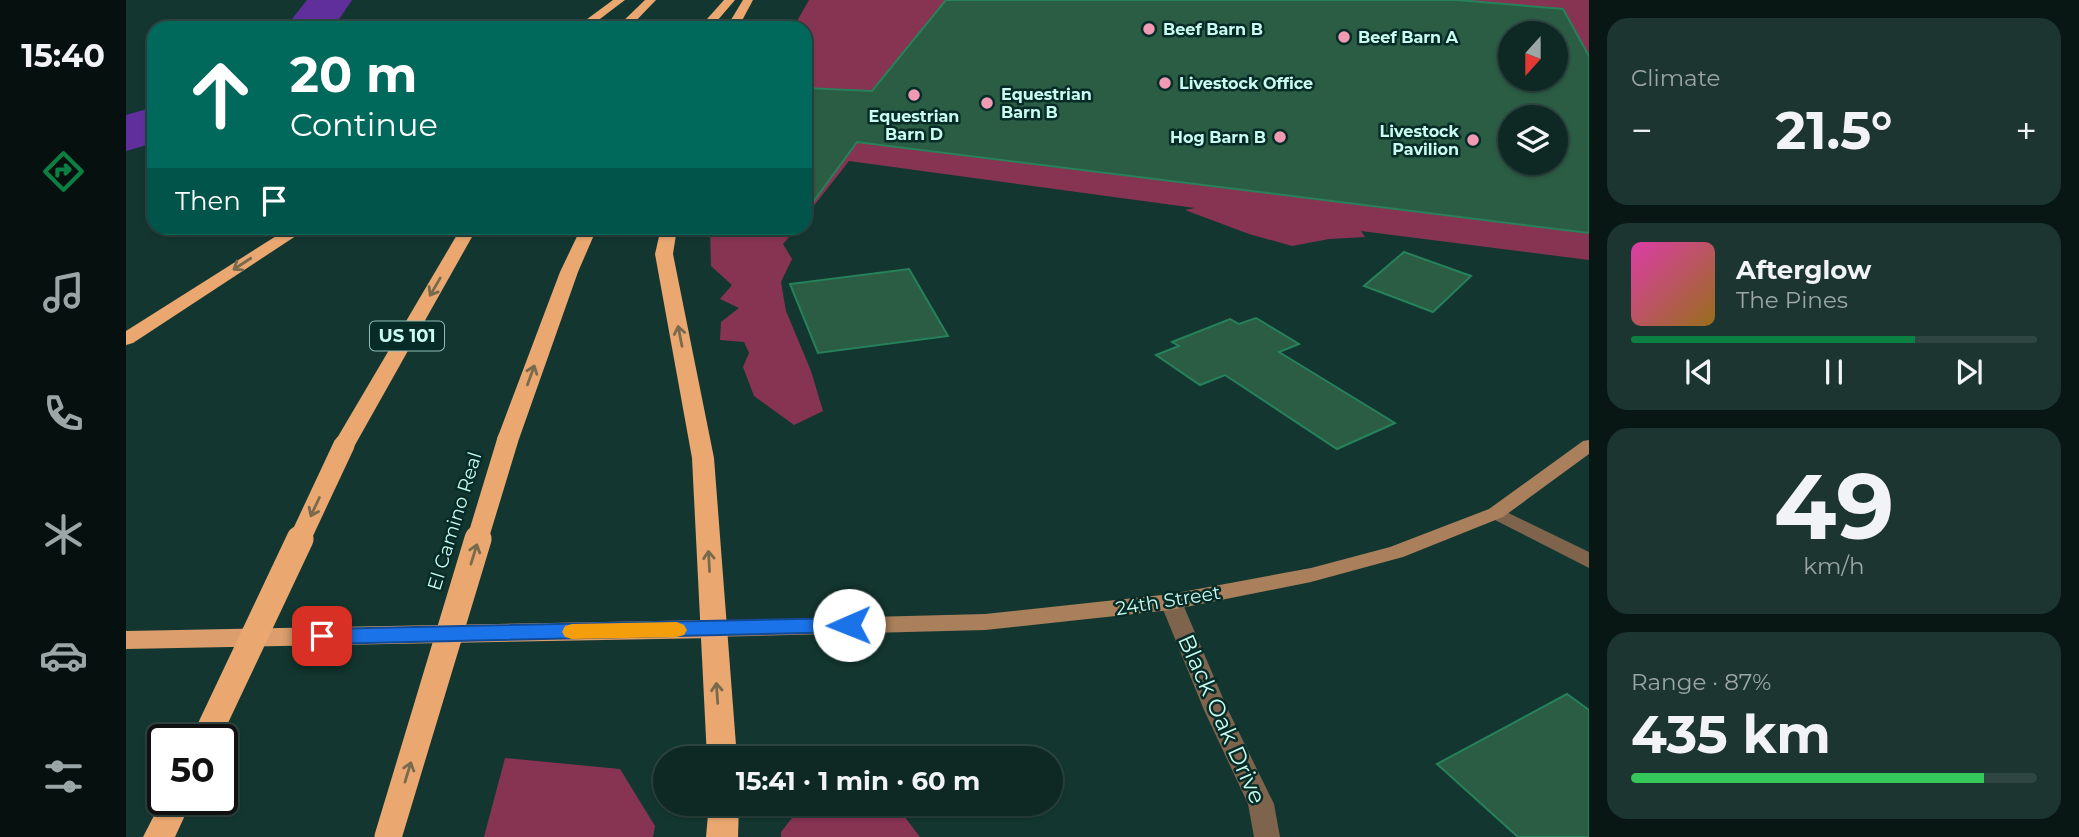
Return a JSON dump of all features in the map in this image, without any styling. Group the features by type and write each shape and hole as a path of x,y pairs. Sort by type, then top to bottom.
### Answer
{"highway":[{"path":"591,21 620,0"},
{"path":"629,21 651,0"},
{"path":"711,21 730,0"},
{"path":"737,21 748,0"},
{"path":"126,339 289,235"},
{"name":"US 101","path":"213,724 344,445 465,235"},
{"name":"El Camino Real","path":"388,837 508,439 569,272 586,235"},
{"path":"667,235 664,254 703,458 721,746"},
{"path":"126,640 713,629"},
{"path":"159,837 170,815"},
{"path":"722,837 723,816"}],"main road":[{"name":"24th Street","path":"713,629 985,622 1171,603 1311,575 1396,552 1496,513 1589,445"}],"street":[{"path":"1496,513 1589,561"},
{"name":"Black Oak Drive","path":"1171,603 1216,709 1261,804 1267,837"}],"shaded area":[{"path":"809,0 1589,0 1589,260 1361,231 1365,237 1329,239 1292,246 1249,234 1185,210 1195,208 849,161 812,208 812,21 797,21"},
{"path":"710,235 791,235 783,244 792,259 781,282 786,311 811,371 823,411 794,425 754,396 743,367 749,353 744,342 720,340 721,322 739,308 720,299 732,285 711,266"},
{"path":"505,758 620,769 655,826 653,837 484,837"},
{"path":"794,816 904,816 920,837 781,837 781,832"}],"building":[{"path":"946,0 1457,0 1563,9 1589,56 1589,233 857,142 812,203 812,88 872,91"},
{"path":"1404,252 1471,276 1433,312 1364,286"},
{"path":"909,269 948,336 818,353 790,284"},
{"path":"1256,318 1299,344 1279,352 1395,423 1337,449 1225,375 1200,385 1156,355 1179,346 1172,342 1230,319 1239,324"},
{"path":"1567,694 1589,710 1589,837 1518,837 1437,764"}],"waterway":[{"path":"314,21 330,0"},
{"path":"126,134 147,126"}],"slow traffic":[{"path":"572,632 677,630"}],"place":[{"name":"Beef Barn B","path":"1149,29"},
{"name":"Beef Barn A","path":"1344,37"},
{"name":"Livestock Office","path":"1165,83"},
{"name":"Equestrian Barn D","path":"914,95"},
{"name":"Equestrian Barn B","path":"987,103"},
{"name":"Hog Barn B","path":"1280,137"},
{"name":"Livestock Pavilion","path":"1473,140"}],"route":[{"path":"322,636 849,625"}]}
